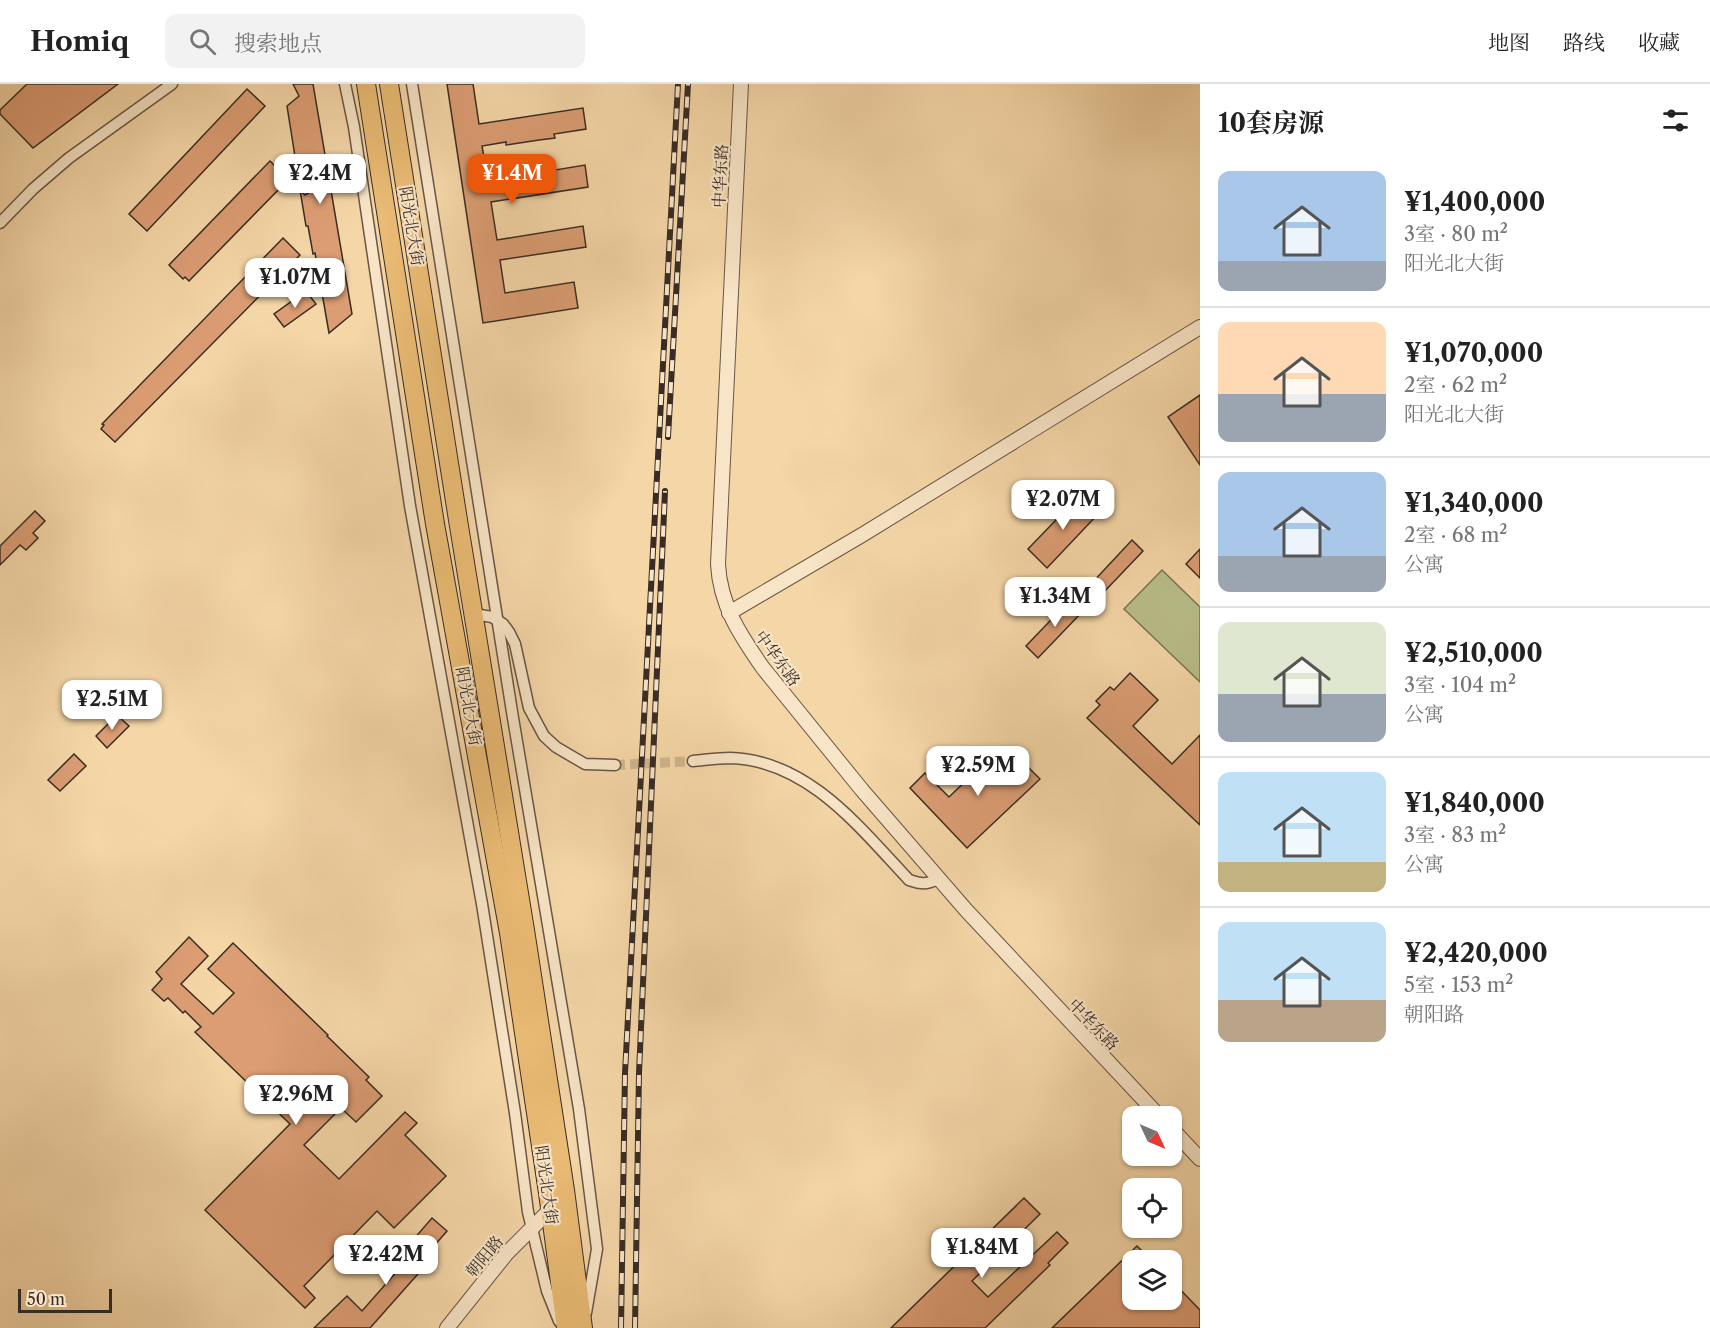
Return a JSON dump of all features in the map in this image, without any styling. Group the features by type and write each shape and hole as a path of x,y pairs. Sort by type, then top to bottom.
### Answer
{"highway":[{"name":"阳光北大街","path":"366,84 435,524 496,852 550,1210 564,1328"},
{"name":"阳光北大街","path":"389,84 533,978 575,1258 583,1328"}],"street":[{"path":"0,223 33,189 69,158 172,84"},
{"path":"345,84 354,127 411,506 482,904 531,1229 547,1290 564,1328"},
{"path":"412,84 579,1109 597,1249 583,1328"},
{"name":"中华东路","path":"741,84 718,564 719,585 729,613 742,638 769,676 862,790 938,879 1018,967 1150,1106"},
{"path":"729,613 862,535 1200,327"},
{"path":"474,614 492,616 509,632 515,644 529,708 544,735 556,747 585,764 615,765"},
{"path":"693,761 730,758 748,760 769,765 796,777 839,806 909,880 922,884 938,879"},
{"path":"1182,1140 1200,1159"},
{"name":"朝阳路","path":"447,1328 507,1252 550,1210"}],"green space":[{"path":"1162,570 1200,607 1200,682 1124,609"}],"building":[{"path":"27,84 118,84 33,148 0,114 0,110"},
{"path":"293,84 313,84 352,314 329,333 315,253 313,254 308,226 306,226 300,190 305,195 312,191 309,167 297,169 287,106 299,96"},
{"path":"447,84 473,84 479,124 583,108 586,129 554,134 555,138 482,146 488,181 585,165 588,187 491,202 497,240 583,226 586,247 500,260 505,293 574,282 578,308 483,323"},
{"path":"247,89 265,106 147,231 129,214"},
{"path":"270,161 287,181 189,281 185,277 183,279 169,265"},
{"path":"283,238 300,255 115,442 101,429 104,425 102,424"},
{"path":"306,291 316,304 284,327 274,314"},
{"path":"1200,395 1200,465 1168,417"},
{"path":"1080,495 1099,513 1047,568 1028,549"},
{"path":"35,511 45,521 33,533 38,538 26,550 20,545 0,565 0,546"},
{"path":"1132,540 1143,551 1102,594 1091,584"},
{"path":"1200,549 1200,578 1186,564"},
{"path":"1071,599 1083,611 1038,658 1026,646"},
{"path":"1130,673 1158,700 1133,726 1172,764 1200,735 1200,825 1087,718 1100,705 1096,701 1110,687 1114,690"},
{"path":"117,715 129,726 107,748 96,736"},
{"path":"1001,747 1025,772 1029,768 1040,779 967,848 910,788 925,773 949,797"},
{"path":"74,754 86,766 60,791 48,780"},
{"path":"189,937 208,956 181,984 213,1014 234,993 208,969 233,943 369,1077 366,1080 382,1096 356,1122 341,1108 304,1145 339,1179 405,1112 417,1123 405,1135 446,1176 394,1228 377,1211 304,1286 315,1298 305,1308 205,1210 290,1124 195,1032 201,1027 185,1011 183,1013 168,998 164,1001 152,990 162,979 156,972"},
{"path":"1024,1198 1040,1214 972,1281 988,1297 1057,1232 1068,1243 1048,1263 1050,1265 985,1328 891,1328"},
{"path":"432,1218 447,1231 420,1262 425,1266 370,1328 314,1328 347,1296 362,1311 413,1253 407,1247"},
{"path":"1122,1260 1122,1310 1182,1310 1182,1291 1200,1310 1200,1328 1052,1328"}],"tunnel":[{"path":"615,765 693,761"}],"railway":[{"path":"621,1328 625,1073 678,84"},
{"path":"668,437 688,84"},
{"path":"635,1328 639,1073 665,491"}]}
